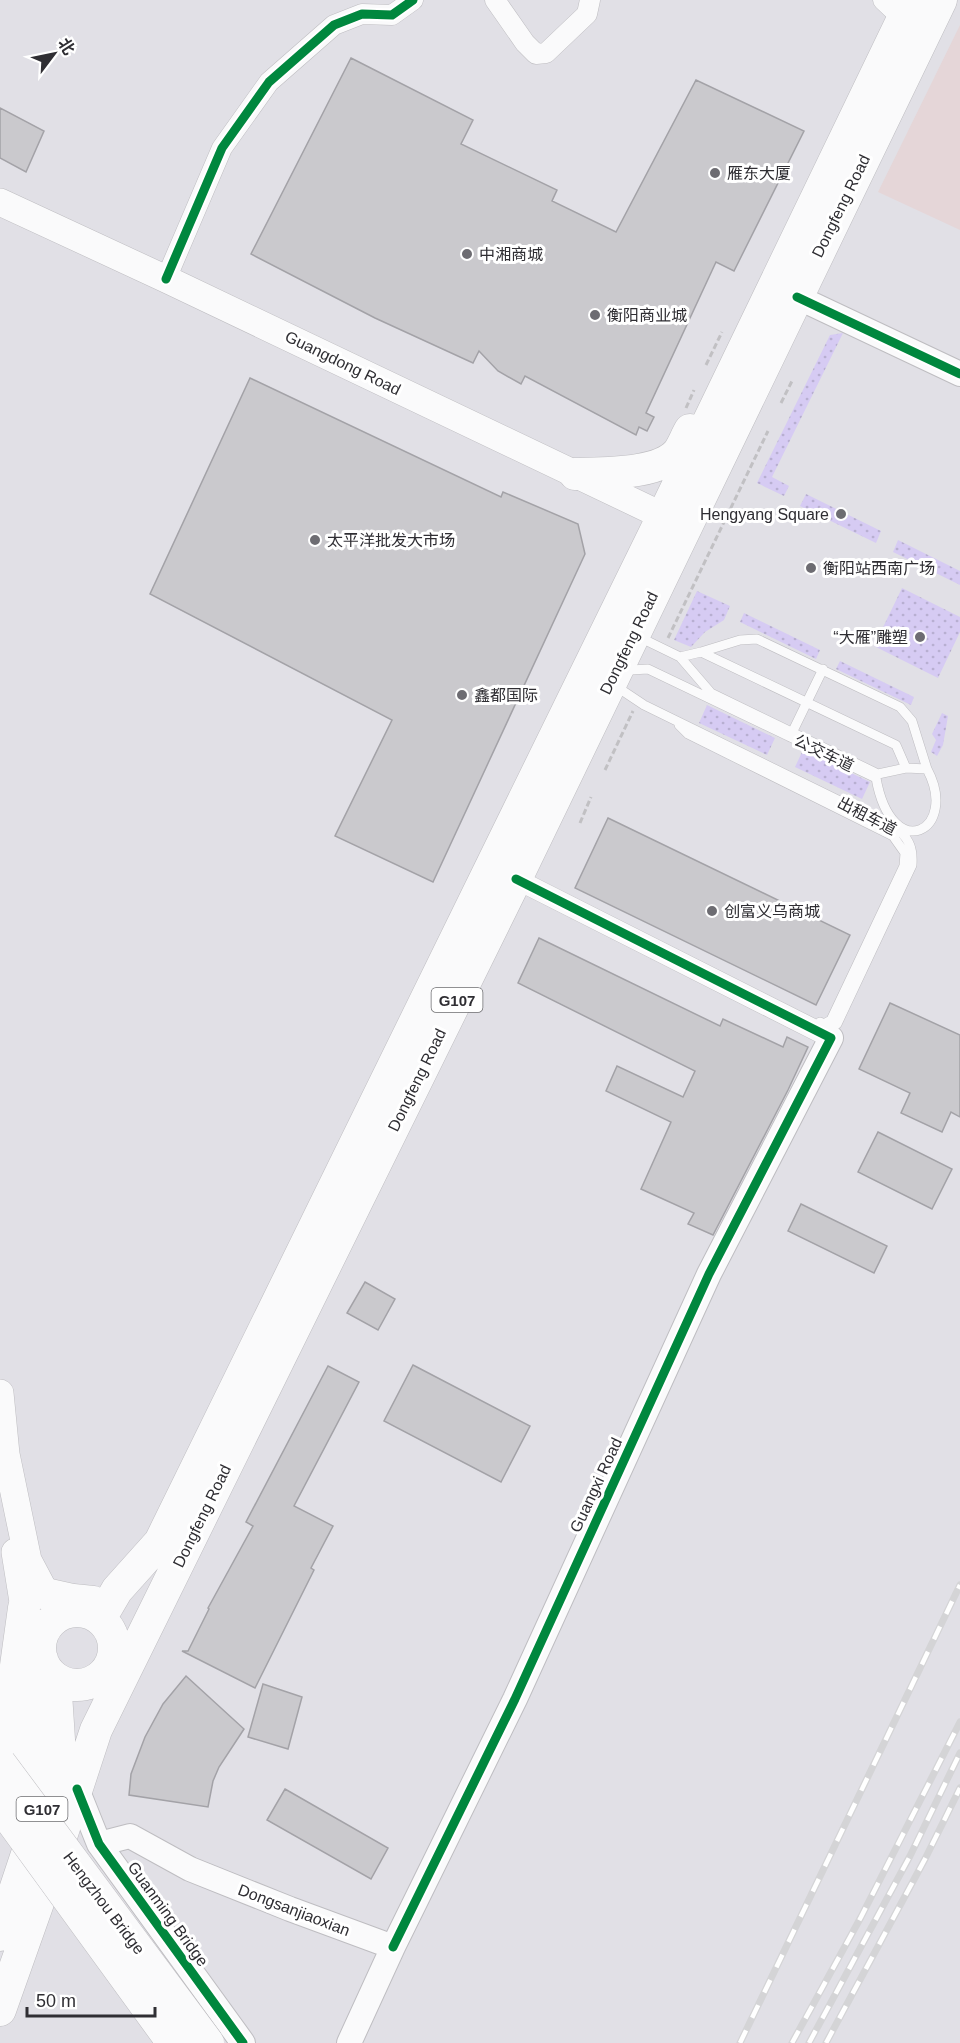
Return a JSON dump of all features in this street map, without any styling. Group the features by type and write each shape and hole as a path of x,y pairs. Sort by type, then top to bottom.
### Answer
{"highway":[{"name":"Dongfeng Road","path":"89,1615 117,1590 160,1542 674,521 787,289 941,0"},
{"name":"Dongfeng Road","path":"787,289 899,6"},
{"path":"575,474 625,472 666,463 679,451 723,367 787,289"},
{"name":"Dongfeng Road","path":"0,2010 96,1730 635,634 674,521"},
{"path":"0,1894 6,1877 20,1800 35,1601 97,1602 117,1590"},
{"name":"G107","path":"0,1751 42,1636 47,1626 66,1613 89,1615 112,1635 113,1655 106,1671 96,1730"},
{"name":"G107","path":"31,1665 66,1683 78,1685 90,1683 99,1678 137,1649"},
{"name":"G107","path":"0,1935 60,1755 31,1665"},
{"name":"Hengzhou Bridge","path":"0,1763 208,2043"},
{"name":"Hengzhou Bridge","path":"0,1805 174,2043"}],"main road":[{"name":"Guangdong Road","path":"0,202 674,521"},
{"path":"0,1393 6,1454 35,1601"},
{"path":"0,1465 35,1601"},
{"path":"35,1601 89,1615"}],"street":[{"path":"166,279 222,148 269,82 334,25 362,14 392,15 413,0"},
{"path":"495,0 525,43 536,54 546,53 587,14 590,0"},
{"path":"787,289 960,374"},
{"path":"516,879 737,990 830,1029"},
{"name":"Guangxi Road","path":"393,1947 515,1699 709,1274 830,1029"},
{"name":"Guanming Bridge","path":"77,1789 105,1852 243,2043"},
{"name":"Dongsanjiaoxian","path":"105,1852 130,1836 189,1869 393,1947"},
{"path":"349,2043 393,1947"}],"lane":[{"path":"635,634 680,657 711,693 792,735 878,774 906,768 927,769"},
{"name":"公交车道","path":"611,682 631,670 648,669 792,735 876,778 878,791 886,810 899,825 915,831 931,828 942,818 945,803 939,784 927,769 912,722 900,707 757,639 740,640 680,657"},
{"path":"701,652 896,745 906,768"},
{"path":"792,735 823,669"},
{"name":"出租车道","path":"611,682 638,701 676,720 688,734 893,836 904,854 904,866 831,1020 830,1029"}],"path":[{"path":"706,365 722,332"},
{"path":"781,403 793,379"},
{"path":"682,416 694,390"},
{"path":"663,649 768,431"},
{"path":"604,770 638,701"},
{"path":"579,823 591,798"}],"shaded area":[{"path":"960,25 960,230 878,192"},
{"path":"843,333 772,477 789,486 784,496 757,483 830,335"},
{"path":"806,494 881,531 876,543 800,506"},
{"path":"898,540 960,571 960,585 893,552"},
{"path":"902,588 960,617 960,632 938,678 874,646"},
{"path":"697,591 730,606 724,620 705,632 691,647 674,640"},
{"path":"744,613 820,650 816,659 740,622"},
{"path":"840,661 914,697 911,705 836,669"},
{"path":"707,705 775,738 767,755 699,723"},
{"path":"942,713 948,716 943,745 937,756 931,752 936,740 932,734"},
{"path":"803,750 870,782 862,799 795,767"}],"building":[{"path":"351,58 473,120 461,144 557,190 552,201 616,232 696,80 804,131 734,271 716,262 646,413 654,417 647,431 639,427 636,435 525,376 521,384 498,371 479,351 473,363 375,318 251,254"},
{"path":"0,108 44,131 26,172 0,158"},
{"path":"250,378 501,497 503,492 578,524 585,554 433,882 335,836 392,720 150,594"},
{"name":"创富义乌商城","path":"608,818 850,935 816,1005 575,888"},
{"path":"539,938 720,1026 723,1019 783,1047 787,1037 808,1047 713,1235 688,1224 694,1213 641,1189 671,1122 606,1091 617,1066 683,1097 695,1071 518,983"},
{"path":"890,1003 960,1035 960,1117 951,1112 942,1132 901,1113 910,1093 859,1069"},
{"path":"878,1132 952,1169 932,1209 858,1172"},
{"path":"801,1204 887,1246 874,1273 788,1231"},
{"path":"365,1282 395,1299 378,1330 347,1313"},
{"path":"413,1365 530,1426 501,1482 384,1421"},
{"path":"328,1366 359,1382 294,1506 333,1526 311,1568 314,1570 255,1688 182,1651 188,1651 208,1608 253,1526 246,1522"},
{"path":"186,1676 244,1729 219,1767 213,1781 208,1807 129,1795 131,1774 145,1737 163,1704"},
{"path":"263,1684 302,1697 288,1749 248,1737"},
{"path":"285,1789 388,1848 371,1879 267,1820"}],"railway":[{"path":"740,2043 960,1585"},
{"path":"792,2043 861,1917 960,1722"},
{"path":"809,2043 910,1856 960,1753"},
{"path":"826,2043 925,1859 960,1788"}],"cycle path":[{"path":"166,279 222,148 269,82 334,25 362,14 392,15 413,0"},
{"path":"797,297 960,374"},
{"path":"393,1947 515,1699 709,1274 831,1038 516,879"},
{"path":"77,1789 99,1844 243,2043"}],"place":[{"name":"雁东大厦","path":"715,173"},
{"name":"中湘商城","path":"467,254"},
{"name":"衡阳商业城","path":"595,315"},
{"name":"Hengyang Square","path":"841,514"},
{"name":"太平洋批发大市场","path":"315,540"},
{"name":"衡阳站西南广场","path":"811,568"},
{"name":"“大雁”雕塑","path":"920,637"},
{"name":"鑫都国际","path":"462,695"},
{"name":"创富义乌商城","path":"712,911"}]}
